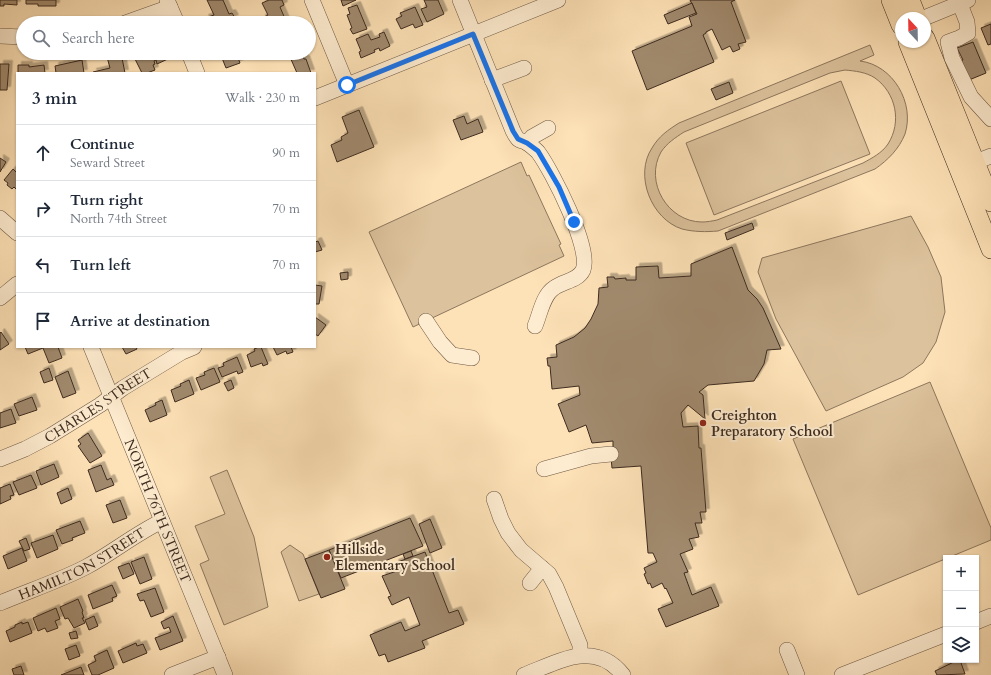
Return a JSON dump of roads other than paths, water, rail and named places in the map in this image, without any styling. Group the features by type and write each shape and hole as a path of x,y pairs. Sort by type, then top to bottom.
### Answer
{"main road":[{"path":"891,0 896,12"},
{"path":"910,0 915,12"},
{"path":"911,48 975,162 991,249"},
{"path":"929,48 991,202"}],"street":[{"path":"312,0 347,85"},
{"path":"460,0 513,131 522,141 538,151 559,187 574,222 584,254 585,264 582,272 574,279 554,288 545,299 536,326"},
{"path":"316,98 558,0"},
{"path":"931,15 964,2 968,33 948,42 952,58 971,97 991,119"},
{"path":"141,16 169,4 174,16"},
{"path":"0,36 16,37"},
{"path":"192,60 197,72"},
{"path":"492,80 524,68"},
{"path":"522,141 548,128"},
{"path":"0,218 16,232"},
{"path":"0,298 16,285"},
{"path":"426,321 440,342 452,355 472,358"},
{"name":"NORTH 76TH STREET","path":"91,348 225,675"},
{"name":"CHARLES STREET","path":"0,459 25,449 50,436 136,380 182,352 192,348"},
{"path":"544,469 591,456 611,454"},
{"path":"494,499 508,533 521,550 549,574 556,587 580,645 580,655"},
{"name":"HAMILTON STREET","path":"0,603 84,568 112,552 147,528 162,521"},
{"path":"530,583 542,568"},
{"path":"979,621 991,616"},
{"path":"842,675 943,635"},
{"path":"786,650 796,675"},
{"path":"524,675 567,658 580,655 589,655 601,658 610,663 623,675"},
{"path":"172,675 218,657"}],"place":[{"name":"Creighton Preparatory School","path":"703,423"},
{"name":"Hillside Elementary School","path":"327,557"}]}
